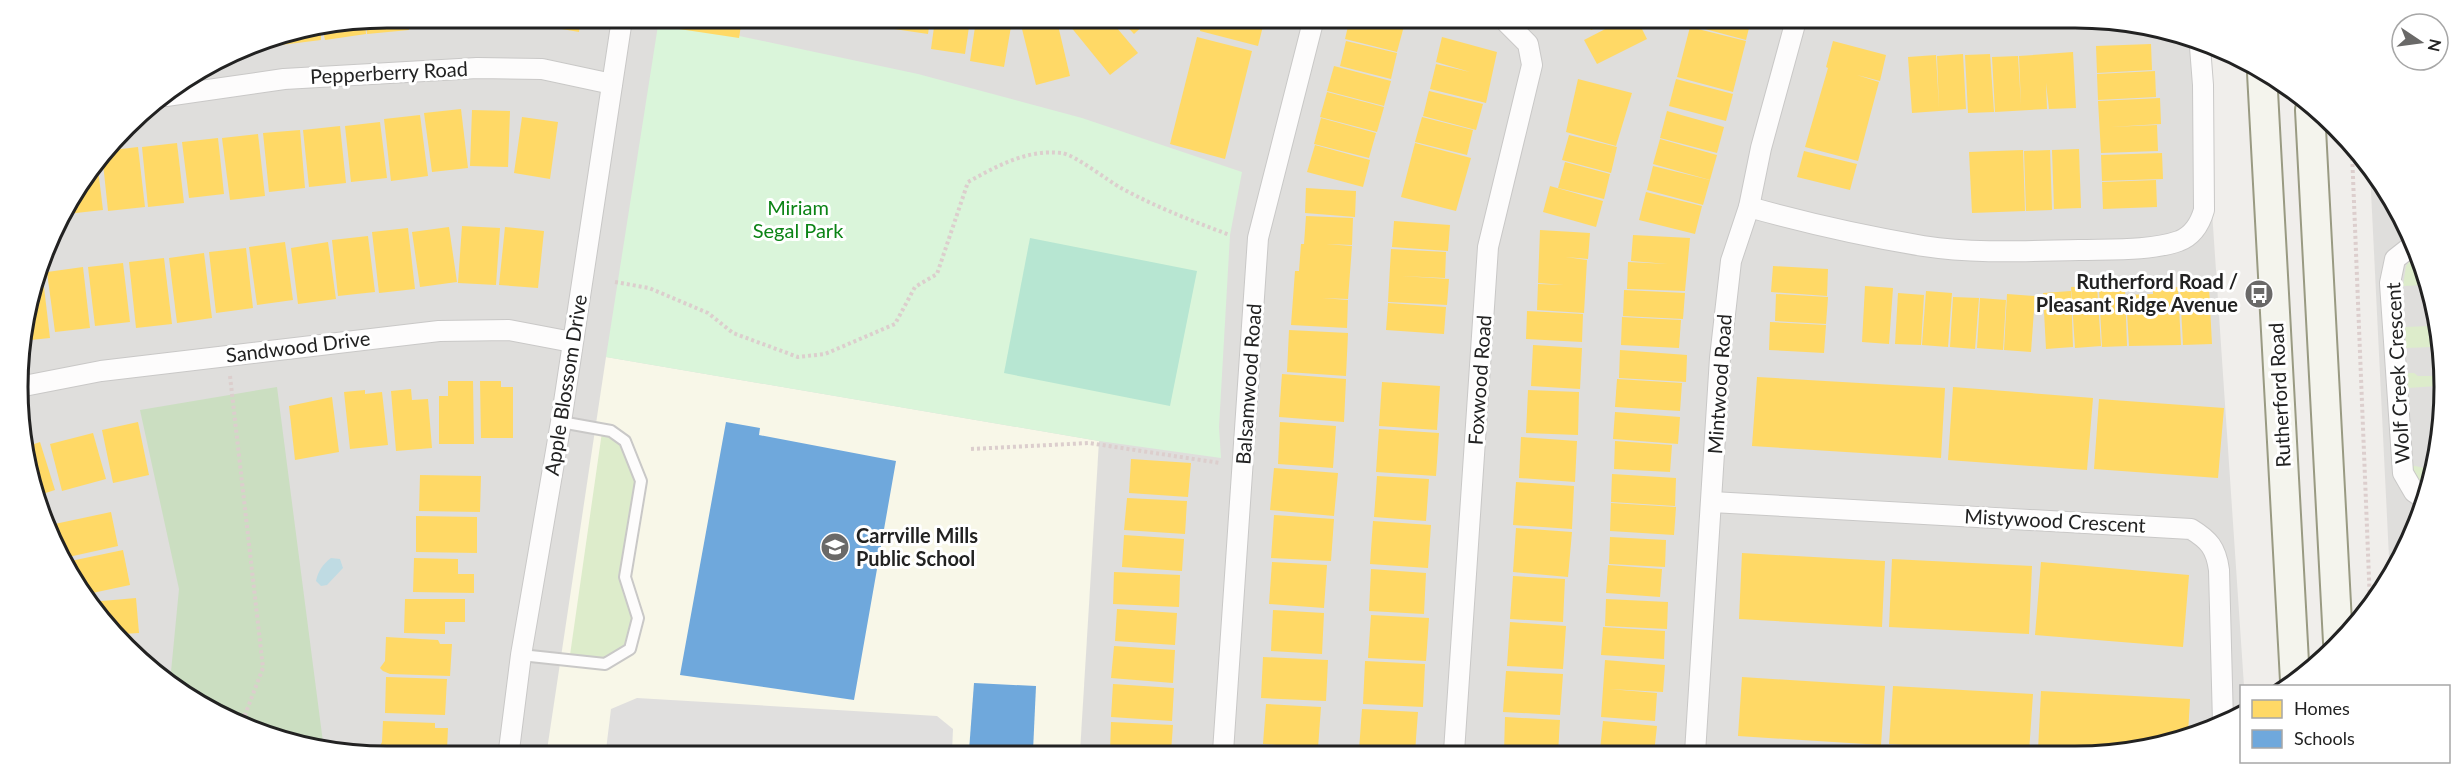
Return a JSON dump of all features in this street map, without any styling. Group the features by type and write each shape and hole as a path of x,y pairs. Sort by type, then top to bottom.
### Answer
{"main road":[{"name":"Rutherford Road","path":"2262,82 2294,671"},
{"path":"2310,117 2337,631"}],"street":[{"name":"Apple Blossom Drive","path":"510,746 521,655 561,422 621,28"},
{"name":"Balsamwood Road","path":"1223,746 1256,304 1258,238 1311,28"},
{"name":"Foxwood Road","path":"1454,746 1488,247 1532,65 1528,44 1513,28"},
{"name":"Mintwood Road","path":"1695,746 1720,358 1730,272 1749,207 1761,148 1794,28"},
{"path":"1749,207 1804,222 1924,246 2036,252 2121,248 2179,241 2194,230 2201,221 2204,210 2203,85 2200,52"},
{"name":"Pepperberry Road","path":"182,94 284,79 477,68 542,69 612,84"},
{"name":"Wolf Creek Crescent","path":"2406,250 2395,259 2390,283 2403,473 2417,494"},
{"name":"Sandwood Drive","path":"28,385 100,371 439,331 509,330 572,342"},
{"name":"Mistywood Crescent","path":"1712,502 2191,529 2206,538 2216,551 2219,570 2223,714"}],"lane":[{"path":"521,655 605,664 630,649 638,618 625,577 642,481 625,441 611,431 561,422"}],"path":[{"path":"615,282 649,288 708,313 733,333 766,347 798,357 825,354 896,324 900,312 915,287 937,274 968,182 1011,160 1039,153 1065,153 1120,187 1170,213 1230,235"},
{"path":"2352,161 2370,592"},
{"path":"230,376 263,668 244,716"},
{"path":"970,449 1089,443 1220,463"}],"shaded area":[{"path":"388,28 2074,28 2145,35 2201,52 2244,685 2240,685 2240,705 2212,719 2145,740 2098,746 364,746 317,740 250,719 208,698 169,672 134,641 103,606 77,567 56,525 35,458 28,388 35,317 56,250 89,188 134,134 188,89 250,56 317,35"},
{"path":"2371,185 2396,229 2414,272 2427,317 2433,364 2433,411 2427,458 2406,525 2389,559"},
{"name":"Carrville Mills Public School","path":"606,357 1099,441 1080,746 548,746"},
{"path":"637,698 937,716 953,729 952,746 606,746 611,709"}],"green space":[{"name":"Miriam Segal Park","path":"658,28 701,28 918,74 1082,118 1242,172 1230,235 1219,427 1221,458 1099,441 606,357"},
{"path":"1030,238 1197,271 1170,406 1004,373"},
{"path":"2410,261 2418,285 2403,286 2406,266"},
{"path":"2428,326 2431,347 2406,348 2405,327"},
{"path":"2406,373 2434,376 2434,386 2408,388"},
{"path":"277,387 323,741 250,719 208,698 171,673 179,589 140,410"},
{"path":"602,432 610,434 623,443 638,482 622,579 635,619 627,646 604,660 570,655"},
{"path":"2411,465 2424,468 2420,484"}],"water":[{"path":"331,558 340,559 343,568 327,585 321,586 316,581 318,574"}],"building: Homes":[{"path":"409,28 409,30 367,34 367,29"},
{"path":"556,28 580,28 579,32"},
{"path":"679,28 741,28 739,38"},
{"path":"894,28 929,28 928,34"},
{"path":"934,28 969,28 965,54 931,49"},
{"path":"975,28 1011,28 1004,67 970,61"},
{"path":"1022,28 1059,28 1070,76 1036,85"},
{"path":"1072,28 1117,28 1138,53 1110,75"},
{"path":"1128,28 1140,28 1134,34"},
{"path":"1201,28 1262,28 1258,46 1200,31"},
{"path":"1348,28 1403,28 1397,52 1345,39"},
{"path":"1607,28 1642,28 1647,39 1597,64 1584,40"},
{"path":"1690,28 1746,41 1733,92 1677,77"},
{"path":"1701,28 1749,28 1746,40"},
{"path":"366,29 366,34 325,40 324,34"},
{"path":"321,34 321,40 282,45"},
{"path":"1197,37 1252,51 1225,159 1170,144"},
{"path":"1442,37 1497,52 1486,103 1430,89 1436,64 1470,72 1436,62"},
{"path":"1346,41 1397,53 1391,79 1340,66"},
{"path":"1833,41 1886,55 1880,81 1857,75 1879,82 1858,161 1805,147 1828,68 1826,67"},
{"path":"2151,44 2152,70 2097,73 2096,46"},
{"path":"2073,52 2076,108 2049,109 2046,83 2047,109 1995,112 1992,57 2018,56 2021,105 2019,56"},
{"path":"1963,54 1966,109 1912,113 1908,57 1936,55 1939,108 1937,56"},
{"path":"1990,54 1994,112 1968,113 1965,55"},
{"path":"1334,66 1391,81 1384,106 1327,91"},
{"path":"2155,71 2156,97 2098,100 2097,74"},
{"path":"1578,79 1632,93 1616,146 1566,132"},
{"path":"1676,79 1733,94 1726,121 1669,106"},
{"path":"1429,91 1483,104 1476,130 1423,116"},
{"path":"1327,92 1384,107 1377,132 1320,117"},
{"path":"2160,98 2161,124 2110,127 2157,125 2158,151 2101,153 2098,101"},
{"path":"461,109 468,168 432,172 424,113"},
{"path":"472,110 510,111 508,167 470,166"},
{"path":"1667,111 1724,127 1717,153 1660,138"},
{"path":"420,115 428,176 391,181 384,119"},
{"path":"522,117 558,122 550,179 514,173"},
{"path":"1422,117 1473,130 1467,155 1415,142"},
{"path":"1321,118 1376,133 1369,158 1314,144"},
{"path":"380,122 387,178 351,182 345,126"},
{"path":"340,126 346,183 309,187 303,130"},
{"path":"300,130 305,188 269,192 263,133"},
{"path":"258,134 265,196 230,200 222,138"},
{"path":"1569,135 1617,147 1611,173 1562,160"},
{"path":"218,138 224,194 189,198 182,142"},
{"path":"1660,139 1717,155 1710,180 1653,164"},
{"path":"177,143 184,203 148,207 142,147"},
{"path":"1415,143 1471,158 1456,211 1401,197"},
{"path":"1315,145 1370,160 1363,187 1307,172"},
{"path":"138,147 145,207 108,211 104,168 120,149"},
{"path":"2079,149 2081,208 2054,209 2052,150"},
{"path":"2023,150 2025,211 1972,213 1969,152"},
{"path":"2050,150 2052,210 2026,211 2024,151"},
{"path":"1804,151 1857,164 1850,190 1797,177"},
{"path":"2162,153 2163,179 2102,181 2101,155"},
{"path":"1565,162 1610,174 1604,199 1558,188"},
{"path":"1653,166 1710,180 1703,205 1647,190"},
{"path":"99,175 103,210 74,213"},
{"path":"2156,180 2157,207 2103,209 2102,182"},
{"path":"1550,186 1603,201 1596,227 1543,212"},
{"path":"1306,188 1356,191 1355,217 1305,213"},
{"path":"1646,192 1702,206 1695,234 1639,220"},
{"path":"1306,216 1353,218 1352,245 1326,244 1352,246 1348,299 1322,298 1348,300 1347,328 1291,325 1295,271 1299,271"},
{"path":"1394,221 1450,225 1448,251 1392,247"},
{"path":"462,226 500,228 496,285 458,283"},
{"path":"449,227 457,282 420,287 412,232"},
{"path":"505,227 544,231 538,288 499,285"},
{"path":"408,228 415,289 379,293 372,232"},
{"path":"1540,230 1590,233 1588,259 1566,257 1587,260 1584,313 1537,310 1538,284 1564,285 1538,283"},
{"path":"1633,235 1690,238 1685,291 1627,289 1628,262 1668,264 1631,261"},
{"path":"368,236 375,292 338,296 332,240"},
{"path":"285,242 293,300 257,305 249,247"},
{"path":"328,242 336,299 298,304 291,248"},
{"path":"246,248 253,308 216,313 209,252"},
{"path":"1391,249 1446,252 1445,278 1401,276 1449,279 1447,305 1388,302"},
{"path":"204,253 212,318 177,323 169,258"},
{"path":"164,258 172,324 136,328 129,262"},
{"path":"123,263 130,322 95,326 88,267"},
{"path":"1773,266 1828,269 1827,296 1771,292"},
{"path":"83,267 90,328 55,332 48,272"},
{"path":"44,286 50,338 32,340 35,317"},
{"path":"1865,286 1893,288 1889,344 1862,342"},
{"path":"2097,286 2101,346 2075,348 2071,287"},
{"path":"2125,287 2127,346 2102,347 2099,289"},
{"path":"2178,287 2181,345 2129,346 2126,295 2153,294 2153,289"},
{"path":"2209,288 2212,344 2183,345 2180,289"},
{"path":"1624,290 1685,293 1683,319 1623,316"},
{"path":"1926,291 1952,293 1948,347 1922,345"},
{"path":"2071,291 2073,347 2046,349 2043,293"},
{"path":"1898,293 1924,295 1921,345 1895,344"},
{"path":"1776,294 1828,297 1826,324 1775,321"},
{"path":"2007,294 2035,296 2031,352 2004,350"},
{"path":"1953,297 1979,298 1975,349 1950,347"},
{"path":"1980,298 2006,300 2003,350 1977,348"},
{"path":"1388,303 1446,307 1444,334 1386,330"},
{"path":"1527,311 1583,314 1582,342 1526,339"},
{"path":"1622,317 1681,320 1679,348 1621,345"},
{"path":"1770,322 1826,325 1824,353 1769,350"},
{"path":"1289,330 1348,333 1346,376 1287,372"},
{"path":"1533,345 1582,348 1580,389 1531,386"},
{"path":"1620,350 1687,355 1686,382 1619,378"},
{"path":"1282,374 1346,379 1344,422 1279,417"},
{"path":"1757,377 1945,388 1941,458 1752,446"},
{"path":"1617,379 1682,383 1680,411 1615,407"},
{"path":"448,381 473,381 474,444 439,444 439,396 448,396"},
{"path":"480,381 501,381 501,387 513,387 513,438 481,438"},
{"path":"1382,382 1440,386 1437,430 1379,426"},
{"path":"1953,387 2093,398 2087,470 1948,460"},
{"path":"411,389 412,400 428,399 432,448 396,451 391,391"},
{"path":"365,390 365,394 382,392 388,445 350,449 344,392"},
{"path":"1528,390 1579,392 1578,435 1526,433"},
{"path":"332,397 339,452 295,460 289,406"},
{"path":"2099,399 2224,408 2218,478 2094,469"},
{"path":"1615,412 1680,417 1678,444 1613,439"},
{"path":"138,422 149,475 113,483 102,430"},
{"path":"1280,422 1336,426 1333,468 1278,464"},
{"path":"1379,429 1439,433 1436,476 1376,472"},
{"path":"93,433 106,479 62,491 50,444"},
{"path":"1521,437 1577,441 1575,482 1519,478"},
{"path":"1615,441 1672,445 1670,472 1614,469"},
{"path":"40,442 55,490 45,493 33,444"},
{"path":"1131,459 1191,463 1188,497 1129,493"},
{"path":"1274,468 1338,473 1334,516 1270,510"},
{"path":"1612,474 1676,478 1675,506 1611,502"},
{"path":"420,475 481,476 480,512 419,511"},
{"path":"1377,476 1429,479 1426,521 1374,517"},
{"path":"1516,482 1574,486 1572,529 1513,525"},
{"path":"1127,498 1187,501 1185,534 1124,530"},
{"path":"1611,503 1676,507 1674,535 1610,531"},
{"path":"111,512 118,546 71,556 56,524"},
{"path":"1274,515 1334,519 1331,561 1271,558"},
{"path":"416,516 477,517 477,553 416,552"},
{"path":"1373,521 1431,525 1428,568 1370,564"},
{"path":"1516,528 1572,532 1568,577 1513,572"},
{"path":"1124,535 1184,539 1182,571 1122,567"},
{"path":"1610,537 1666,540 1665,567 1609,564"},
{"path":"123,550 130,585 93,593 74,560"},
{"path":"1742,553 1885,561 1882,627 1739,619"},
{"path":"414,558 458,559 458,574 474,574 474,593 413,592"},
{"path":"1892,559 2032,566 2029,634 1889,627"},
{"path":"1272,562 1327,565 1324,608 1269,604"},
{"path":"2041,562 2189,575 2183,647 2035,635"},
{"path":"1608,565 1662,569 1660,597 1606,593"},
{"path":"1371,569 1426,573 1424,614 1369,611"},
{"path":"1114,572 1180,575 1179,607 1113,604"},
{"path":"1513,576 1565,579 1563,622 1510,619"},
{"path":"136,598 139,633 127,634 99,601"},
{"path":"405,599 465,599 465,622 445,622 445,634 404,633"},
{"path":"1606,599 1668,602 1667,629 1605,626"},
{"path":"1117,609 1177,613 1175,645 1115,641"},
{"path":"1273,610 1324,613 1322,654 1271,651"},
{"path":"1371,615 1429,618 1426,661 1368,658"},
{"path":"1510,622 1566,626 1563,669 1507,666"},
{"path":"1603,627 1665,631 1664,659 1601,655"},
{"path":"386,637 438,640 440,644 452,644 450,676 390,674 383,671 380,668 385,661"},
{"path":"1114,646 1175,650 1173,683 1111,678"},
{"path":"1263,657 1328,660 1326,701 1261,698"},
{"path":"1605,660 1665,665 1663,692 1609,689 1657,693 1655,721 1601,717"},
{"path":"1365,661 1425,664 1423,707 1363,704"},
{"path":"1506,671 1563,674 1560,715 1503,712"},
{"path":"386,677 447,679 445,715 385,713"},
{"path":"1742,677 1885,686 1881,745 1738,736"},
{"path":"1113,684 1174,688 1172,721 1111,717"},
{"path":"1893,686 2033,694 2029,746 1889,744"},
{"path":"2041,691 2190,699 2188,727 2145,740 2098,746 2038,746"},
{"path":"1266,704 1321,707 1318,746 1263,744"},
{"path":"1362,709 1418,712 1415,746 1359,746"},
{"path":"1505,717 1560,720 1558,746 1504,746"},
{"path":"383,721 435,723 435,728 448,728 447,746 380,746"},
{"path":"1603,721 1657,726 1655,746 1600,746"},
{"path":"1111,722 1173,725 1171,746 1110,746"}],"building: Schools":[{"path":"726,422 760,428 759,435 896,461 854,700 680,675"},
{"path":"974,683 1036,686 1033,746 969,746"}],"place":[{"name":"Rutherford Road / Pleasant Ridge Avenue","path":"2259,294"},
{"name":"Carrville Mills Public School","path":"835,547"}]}
